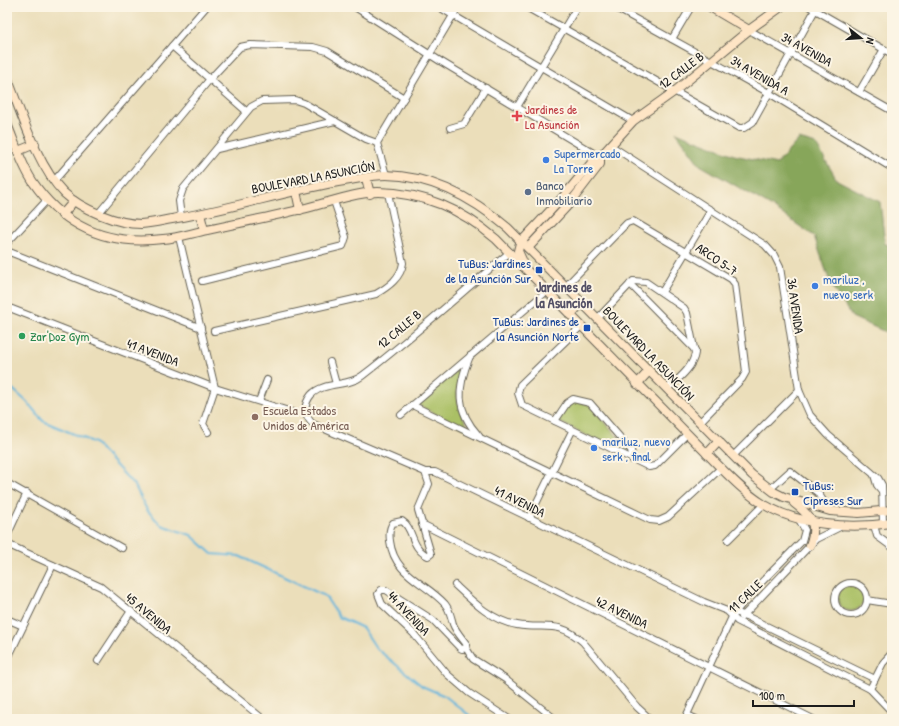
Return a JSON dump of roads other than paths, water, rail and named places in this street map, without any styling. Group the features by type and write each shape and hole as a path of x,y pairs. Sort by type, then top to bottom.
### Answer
{"main road":[{"name":"34 AVENIDA","path":"710,7 749,30"},
{"name":"12 CALLE B","path":"522,242 594,160 600,157 633,121 675,91 749,30 782,7"},
{"name":"BOULEVARD LA ASUNCIÓN","path":"7,77 44,166 54,181 74,201 98,214 140,224 200,214 296,191 386,175 417,179 463,194 492,214 522,242 752,475 770,489 784,497 830,512 859,513 888,510"},
{"name":"BOULEVARD LA ASUNCIÓN","path":"7,124 32,181 47,200 62,215 77,225 98,234 120,239 140,241 179,237 204,230 370,194 388,193 411,195 455,209 481,226 510,252 637,384 721,468 740,486 764,504 798,518 813,522 843,526 892,523"},
{"path":"18,151 35,144"},
{"name":"12 CALLE B","path":"528,248 570,203 600,164 600,157"},
{"path":"366,178 370,194"},
{"path":"296,191 300,210"},
{"path":"62,215 74,201"},
{"path":"200,214 204,230"},
{"path":"522,242 518,251 527,269"},
{"path":"570,315 582,302"},
{"path":"637,384 649,371"},
{"path":"707,454 719,441"},
{"path":"784,497 804,510 813,522 814,531 810,545"}],"street":[{"path":"54,181 206,7"},
{"path":"355,7 430,55 600,157"},
{"path":"439,7 633,121"},
{"path":"386,175 377,143 458,7"},
{"path":"526,7 739,128 747,128 753,122 791,54 813,8 892,54"},
{"path":"517,107 577,7"},
{"name":"34 AVENIDA A","path":"614,7 770,93 892,168"},
{"path":"672,39 691,7"},
{"name":"34 AVENIDA","path":"749,30 892,110"},
{"path":"98,214 210,79 240,47 245,45 313,47 327,51 404,98"},
{"path":"172,46 210,79 249,109"},
{"path":"859,92 884,49"},
{"path":"450,128 464,124 486,88"},
{"path":"181,217 179,201 181,193 249,109 262,101 295,100 311,106 366,139 377,143"},
{"path":"217,149 335,121"},
{"name":"36 AVENIDA","path":"610,145 765,245 774,255 780,267 799,390 810,415 828,435 864,464 874,475 877,485 882,490 888,510"},
{"path":"214,331 376,294 387,288 402,272 403,263 388,193"},
{"path":"7,243 47,200"},
{"path":"202,281 343,246 346,237 334,201"},
{"path":"662,292 711,210"},
{"name":"ARCO 5-7","path":"566,286 627,223 633,221 731,279 735,284 746,372 742,379 700,422"},
{"path":"179,237 215,388 203,424 208,432"},
{"path":"7,251 201,328"},
{"name":"12 CALLE B","path":"305,413 307,401 311,395 321,389 360,377 510,252"},
{"path":"598,318 633,281 646,282 662,292 687,312 695,350 694,359 692,364 667,389"},
{"path":"630,284 695,350"},
{"path":"401,415 547,291"},
{"name":"41 AVENIDA","path":"7,307 215,388 292,412"},
{"path":"581,326 523,382 518,389 518,398 522,405 645,466 655,466 687,434"},
{"path":"471,355 463,373 459,398 464,416 482,439"},
{"path":"330,362 336,384"},
{"path":"259,401 267,380"},
{"path":"733,456 799,390"},
{"path":"555,421 567,403 573,399 590,402 631,450 633,460"},
{"path":"412,405 650,520 660,521 668,517 721,468"},
{"name":"41 AVENIDA","path":"305,413 313,424 425,472 435,472 704,602 727,611 735,617 870,689 892,712"},
{"path":"529,518 572,431"},
{"path":"770,489 790,471 818,493 830,512"},
{"path":"422,524 418,510 429,484 425,472"},
{"path":"7,483 27,492 122,548"},
{"path":"7,536 27,492"},
{"path":"728,540 764,504"},
{"path":"883,524 888,510"},
{"name":"11 CALLE","path":"710,667 729,626 748,596 802,541 805,530 798,518"},
{"name":"44 AVENIDA","path":"422,524 432,551 430,556 420,551 414,543 406,523 398,520 390,527 389,535 391,552 401,567 411,578 444,604 449,610 454,625 467,645 466,648 473,659 505,679 556,719"},
{"name":"42 AVENIDA","path":"422,524 813,719"},
{"path":"874,525 877,536 892,546"},
{"name":"11 CALLE","path":"735,617 744,614 810,545 829,531 843,526"},
{"name":"45 AVENIDA","path":"7,544 100,587 263,719"},
{"path":"7,660 53,565"},
{"path":"852,582 862,586 865,590 867,600 862,610 853,615 847,615 838,609 835,599 838,589 842,585 852,582"},
{"path":"455,586 476,604 504,621 516,625 553,626 561,628 577,636 584,642 637,707 650,719"},
{"name":"44 AVENIDA","path":"466,648 460,648 433,620 405,601 386,590 381,590 378,594 382,604 413,633 447,674 469,693 509,719"},
{"path":"867,600 892,604"},
{"path":"98,662 131,611"},
{"path":"744,614 875,679"},
{"path":"7,619 23,626"},
{"path":"870,689 883,663 892,653"},
{"path":"696,719 686,717 710,667"}],"waterway":[{"path":"7,384 27,402 43,421 95,443 135,486 147,510 161,525 191,535 212,554 239,556 325,596 339,617 363,628 376,648 422,686 445,696 474,719"}],"place":[{"name":"Jardines de La Asunción","path":"517,116"},
{"name":"Supermercado La Torre","path":"546,160"},
{"name":"Banco Inmobiliario","path":"528,192"},
{"name":"TuBus: Jardines de la Asunción Sur","path":"539,270"},
{"name":"mariluz , nuevo serk","path":"815,286"},
{"name":"TuBus: Jardines de la Asunción Norte","path":"587,328"},
{"name":"Zar'Doz Gym","path":"22,336"},
{"name":"Escuela Estados Unidos de América","path":"255,417"},
{"name":"mariluz, nuevo serk , final","path":"594,448"},
{"name":"TuBus: Cipreses Sur","path":"795,492"}],"district":[{"name":"Jardines de la Asunción","path":"564,296"}]}
